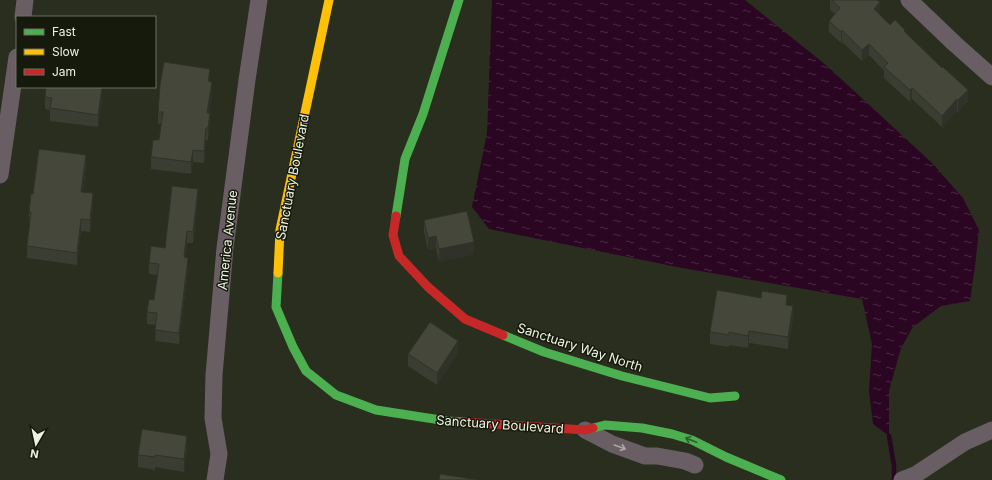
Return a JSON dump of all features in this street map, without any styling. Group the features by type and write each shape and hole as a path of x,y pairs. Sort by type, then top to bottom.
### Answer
{"street":[{"path":"23,16 25,0"},
{"name":"America Avenue","path":"215,480 219,454 213,418 214,382 225,248 259,0"},
{"name":"Sanctuary Boulevard","path":"329,0 279,237 276,307 292,347 306,372 336,395 376,410 446,421 585,430 605,425 642,428 692,440 726,457 781,480"},
{"name":"Sanctuary Way North","path":"459,0 423,114 404,159 393,235 399,256 428,287 465,319 544,352 622,376 710,398 735,396"},
{"path":"909,0 992,77"},
{"path":"0,175 16,64"},
{"name":"Sanctuary Boulevard","path":"585,430 612,444 644,456 657,456 685,461 695,465 726,457"},
{"path":"908,478 965,442 991,434"}],"water":[{"path":"492,0 745,0 826,65 932,163 963,198 979,230 970,301 941,306 913,327 901,348 889,391 889,436 873,424 869,391 872,344 862,299 682,268 489,229 472,207 487,133"}],"building":[{"path":"832,0 877,0 880,2 874,9 890,25 895,20 905,30 904,31 942,68 943,67 968,90 958,100 957,99 942,116 912,88 910,90 884,67 888,63 869,44 862,50 842,30 841,32 829,21 840,8"},
{"path":"164,62 210,69 208,81 212,82 207,113 210,113 208,128 206,128 204,151 193,150 191,162 151,157 153,140 159,140 163,112 158,112 160,85"},
{"path":"46,88 102,88 98,115 50,108 52,98 45,97"},
{"path":"39,149 86,155 81,192 93,193 90,220 81,219 77,253 27,246 31,212 29,212 31,194 33,194"},
{"path":"172,186 198,189 193,232 187,231 184,257 188,258 179,333 155,330 157,313 147,312 149,299 154,300 159,264 149,263 151,246 165,248"},
{"path":"467,211 474,242 439,249 436,236 428,238 424,220"},
{"path":"717,290 761,298 762,291 787,295 786,305 793,306 788,337 749,331 748,336 729,332 729,335 710,332"},
{"path":"430,322 458,341 437,373 408,354"},
{"path":"142,429 187,436 184,459 155,455 155,457 138,455"},
{"path":"440,474 479,480 439,480"}],"waterway":[{"path":"889,436 894,465 894,480"}],"traffic: fast":[{"path":"396,216 405,159 423,114 459,0"},
{"path":"278,273 276,307 293,347 306,371 336,395 376,410 463,422"},
{"path":"503,335 544,352 622,376 710,398 735,396"},
{"path":"593,428 605,425 642,428 672,434 692,440 726,457 781,480"}],"traffic: slow":[{"path":"278,273 280,230 329,0"}],"traffic: jam":[{"path":"396,216 393,235 399,256 428,287 465,319 503,335"},
{"path":"463,422 585,430 593,428"}]}
